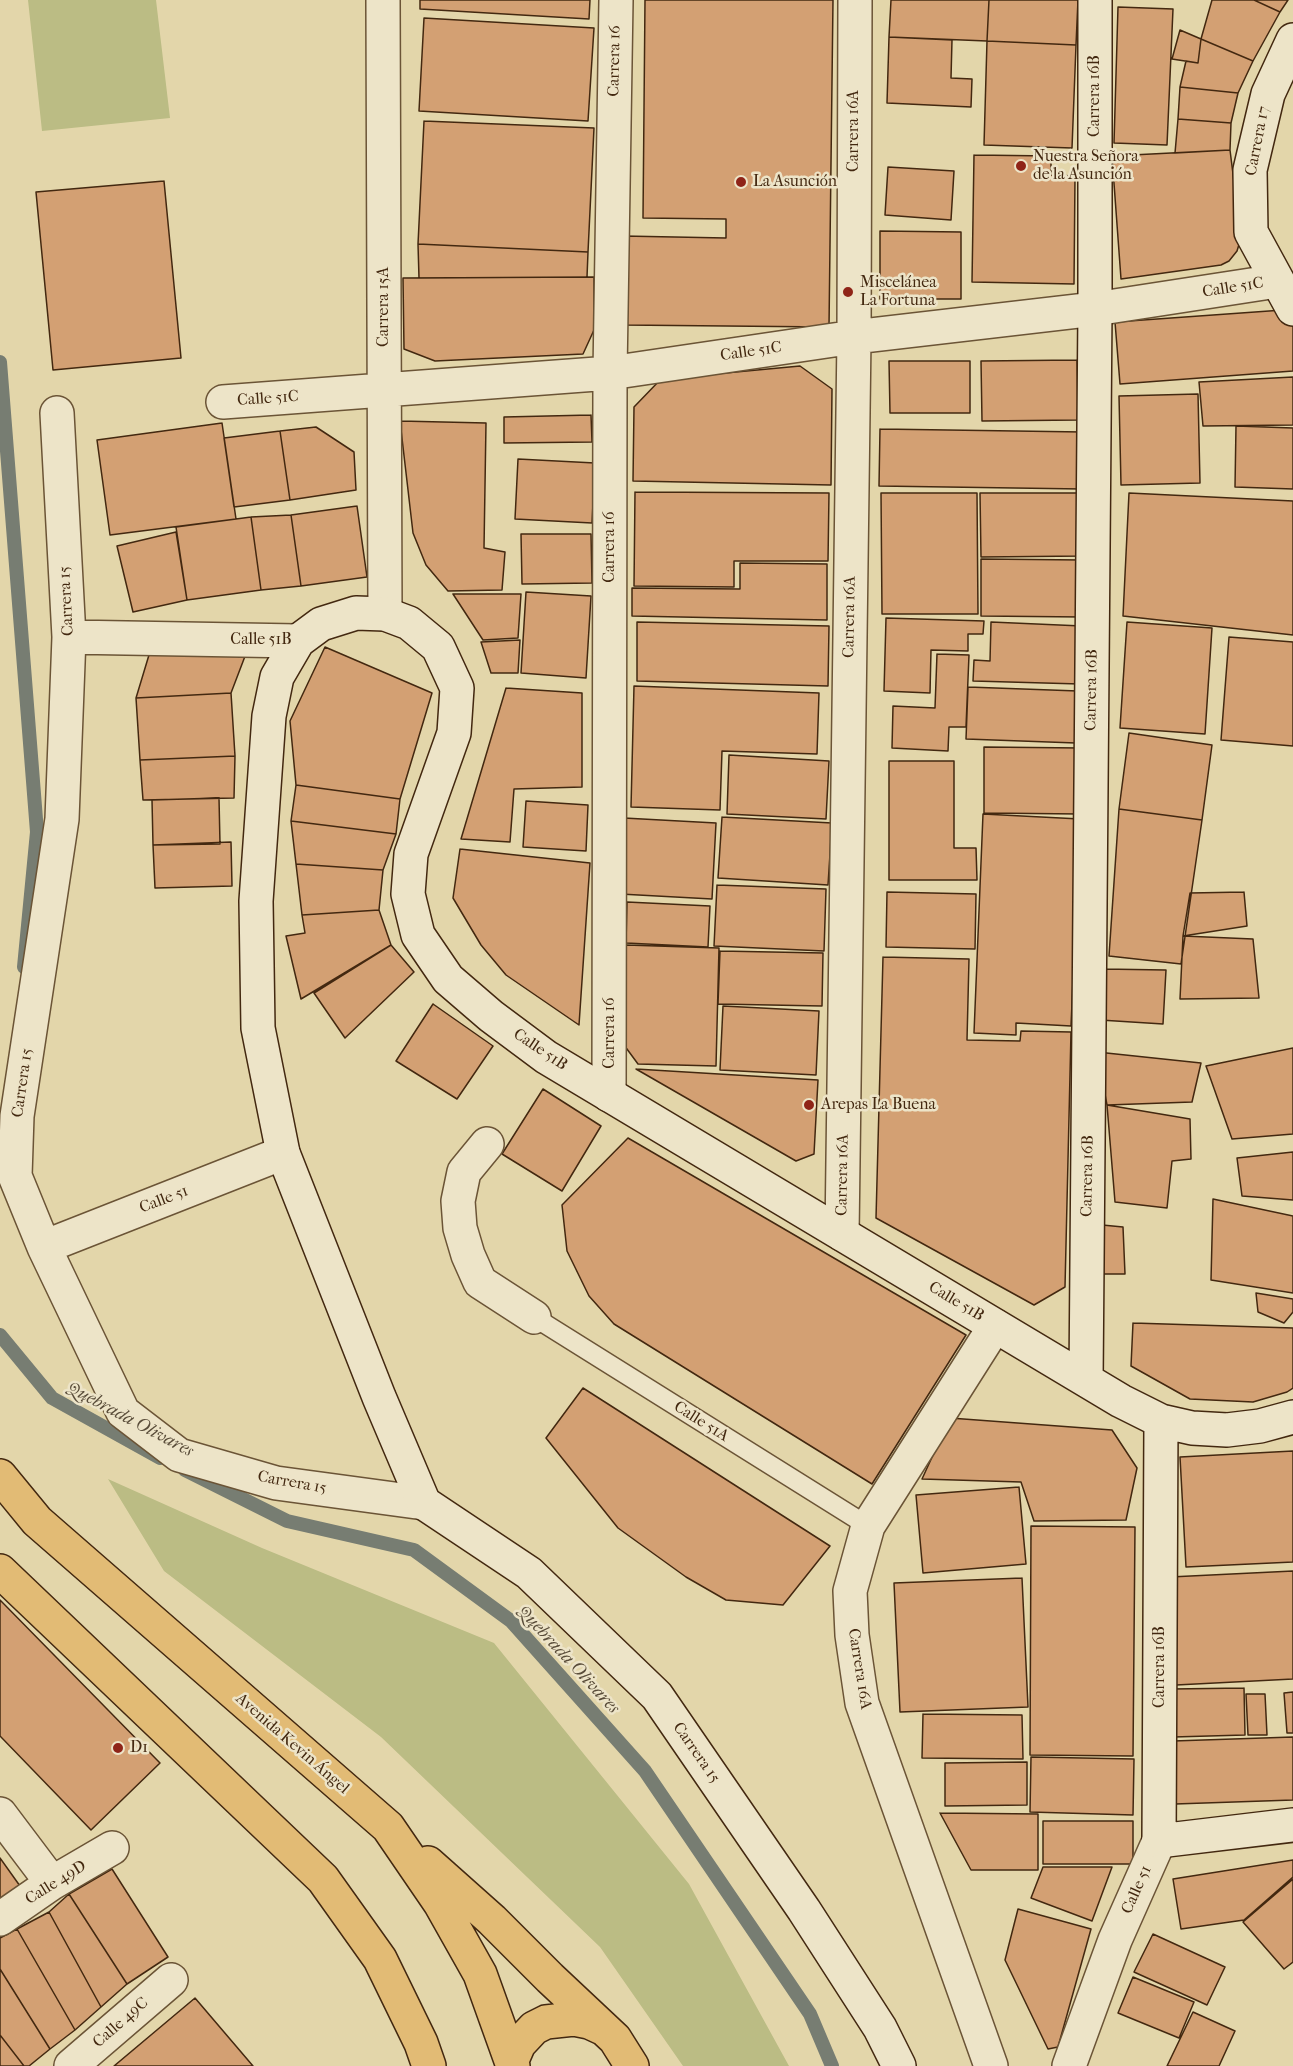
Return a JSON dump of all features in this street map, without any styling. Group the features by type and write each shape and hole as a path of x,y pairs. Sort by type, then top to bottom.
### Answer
{"main road":[{"name":"Avenida Kevin Ángel","path":"0,1476 37,1521 388,1827 440,1903 480,1974 512,2063"},
{"path":"0,1571 323,1879 380,1959 421,2043 429,2066"},
{"path":"388,1827 492,1920 615,2038 632,2066"},
{"path":"512,2063 519,2044 534,2028 546,2022 574,2019 590,2022 615,2038"}],"street":[{"name":"Carrera 15A","path":"383,0 385,614"},
{"name":"Carrera 16","path":"609,1095 610,373 616,0"},
{"name":"Carrera 16A","path":"842,1234 854,337 855,0"},
{"name":"Carrera 16B","path":"1086,1380 1095,309 1095,0"},
{"name":"Carrera 17","path":"1293,40 1268,94 1250,170 1251,232 1293,309"},
{"name":"Calle 51C","path":"223,402 610,373 854,337 1095,309 1277,281"},
{"name":"Carrera 15","path":"57,413 69,637 62,819 17,1116 15,1176 44,1247 123,1412 179,1455 276,1483 424,1503 529,1573 657,1696 804,1910 880,2028 898,2066"},
{"name":"Calle 51B","path":"69,637 298,641 321,624 356,613 385,614 409,623 438,647 457,687 454,734 411,854 408,894 418,935 448,979 491,1016 546,1056 1121,1401 1161,1421 1192,1428 1227,1430 1260,1426 1293,1417"},
{"path":"298,641 277,676 269,716 256,901 258,1028 284,1153 379,1397 424,1503"},
{"path":"487,1144 464,1172 458,1201 459,1228 480,1282 534,1317"},
{"name":"Calle 51","path":"44,1247 284,1153"},
{"name":"Carrera 16A","path":"990,2066 862,1703 852,1635 850,1591 868,1526 995,1326"},
{"name":"Carrera 16B","path":"1158,1841 1161,1421"},
{"path":"0,1814 52,1883"},
{"path":"1158,1841 1293,1826"},
{"name":"Calle 51","path":"1069,2066 1115,1940 1158,1841"},
{"name":"Calle 49D","path":"0,1919 52,1883 112,1848"},
{"name":"Calle 49C","path":"71,2066 171,1980"}],"lane":[{"name":"Calle 51A","path":"534,1317 868,1526"}],"green space":[{"path":"28,0 156,0 170,118 42,131"},
{"path":"108,1479 262,1548 494,1643 689,1884 789,2066 683,2066 600,1947 381,1737 164,1571"}],"building":[{"path":"420,0 590,0 589,19 420,9"},
{"path":"645,0 833,0 829,327 623,325 623,236 726,238 726,219 643,218"},
{"path":"891,0 989,0 987,41 889,37"},
{"path":"989,0 1078,0 1076,45 987,41"},
{"path":"1212,0 1254,0 1280,12 1253,61 1201,39"},
{"path":"1254,0 1288,0 1280,12"},
{"path":"1118,7 1173,9 1167,145 1114,143"},
{"path":"424,18 594,28 588,121 419,111"},
{"path":"1180,30 1201,39 1198,63 1172,59"},
{"path":"889,37 952,40 951,78 972,79 971,107 887,103"},
{"path":"1201,39 1253,61 1238,93 1180,87 1186,61 1198,63"},
{"path":"987,41 1076,45 1072,148 984,145"},
{"path":"1180,87 1238,93 1231,123 1178,119"},
{"path":"1178,119 1231,123 1230,150 1175,153"},
{"path":"424,121 594,128 588,252 418,244"},
{"path":"1230,150 1241,238 1237,251 1229,261 1221,265 1121,279 1112,156"},
{"path":"974,155 1051,156 1051,175 1075,176 1074,284 972,282"},
{"path":"888,167 954,171 951,220 885,215"},
{"path":"164,181 181,358 53,370 36,192"},
{"path":"880,231 961,232 961,299 880,299"},
{"path":"418,244 588,252 587,277 419,278"},
{"path":"594,277 594,330 583,354 435,361 404,349 403,278"},
{"path":"1283,310 1293,326 1293,371 1120,384 1115,322"},
{"path":"1077,360 1078,420 982,421 981,361"},
{"path":"889,361 970,361 970,413 890,413"},
{"path":"800,366 832,389 831,485 633,481 634,407 661,379"},
{"path":"1293,377 1293,425 1203,426 1199,382"},
{"path":"1198,394 1200,483 1121,485 1119,396"},
{"path":"591,415 592,442 504,443 504,417"},
{"path":"400,421 486,423 484,548 505,552 502,590 448,591 426,565 413,533"},
{"path":"222,423 236,519 110,535 97,440"},
{"path":"1236,426 1293,428 1293,489 1235,487"},
{"path":"316,427 354,452 356,490 290,500 280,431"},
{"path":"880,429 1083,432 1082,489 879,486"},
{"path":"280,431 290,500 234,507 224,438"},
{"path":"518,459 595,463 592,523 515,519"},
{"path":"635,492 829,493 828,561 734,561 734,587 634,586"},
{"path":"881,493 977,493 978,614 882,614"},
{"path":"980,493 1083,493 1084,556 981,557"},
{"path":"1129,493 1293,501 1293,635 1123,616"},
{"path":"357,506 367,577 301,586 291,515"},
{"path":"291,515 301,586 261,590 251,517"},
{"path":"251,517 261,590 187,600 176,527"},
{"path":"176,532 187,600 133,612 117,546"},
{"path":"521,534 591,534 592,583 522,584"},
{"path":"981,559 1083,560 1083,617 981,616"},
{"path":"740,563 827,564 827,620 632,616 632,588 740,589"},
{"path":"526,592 591,596 586,678 521,673"},
{"path":"453,594 521,594 518,638 483,640"},
{"path":"886,618 984,621 983,634 968,634 968,651 931,650 930,693 884,691"},
{"path":"637,622 829,626 828,686 637,681"},
{"path":"991,622 1082,626 1080,684 973,681 974,660 990,661"},
{"path":"1127,622 1212,628 1205,734 1120,728"},
{"path":"1229,637 1293,642 1293,746 1221,740"},
{"path":"520,640 518,673 491,673 481,642"},
{"path":"152,645 247,651 231,693 136,698"},
{"path":"325,647 432,693 400,799 296,785 290,721"},
{"path":"937,654 969,655 966,727 949,727 948,751 892,748 893,706 935,708"},
{"path":"634,686 819,693 817,754 722,751 720,810 631,807"},
{"path":"968,687 1078,691 1076,743 966,739"},
{"path":"506,688 582,693 582,787 514,789 510,842 461,839"},
{"path":"231,693 235,756 140,760 136,698"},
{"path":"1129,733 1212,745 1202,820 1119,809"},
{"path":"984,747 1081,748 1080,814 984,813"},
{"path":"729,755 829,761 826,819 727,814"},
{"path":"235,756 234,798 143,800 140,760"},
{"path":"889,761 954,761 954,848 976,848 977,880 889,880"},
{"path":"296,785 400,799 396,834 291,821"},
{"path":"219,798 220,844 153,845 152,800"},
{"path":"526,801 588,805 586,851 523,847"},
{"path":"1119,809 1202,820 1181,964 1109,956"},
{"path":"983,814 1080,819 1071,1026 1016,1023 1016,1035 974,1033"},
{"path":"722,817 832,823 828,885 718,878"},
{"path":"624,818 716,823 712,899 620,894"},
{"path":"291,821 396,834 383,870 296,864"},
{"path":"231,842 232,886 155,888 153,845"},
{"path":"460,849 590,863 579,1025 506,975 481,945 453,898"},
{"path":"296,864 383,870 379,910 302,915"},
{"path":"717,885 826,889 824,951 714,946"},
{"path":"887,892 976,894 975,949 886,947"},
{"path":"1244,892 1247,926 1183,936 1190,893"},
{"path":"627,902 710,906 708,947 626,943"},
{"path":"379,910 391,945 301,999 286,936 305,933 302,915"},
{"path":"1183,936 1253,939 1259,998 1180,999"},
{"path":"391,945 414,972 345,1038 314,993"},
{"path":"626,945 719,948 716,1066 638,1064 624,1045"},
{"path":"720,951 823,953 822,1006 718,1004"},
{"path":"883,957 969,959 967,1040 1020,1041 1021,1031 1071,1032 1065,1287 1034,1305 876,1218"},
{"path":"1102,969 1166,970 1163,1024 1100,1020"},
{"path":"433,1004 493,1046 457,1099 396,1061"},
{"path":"723,1006 819,1011 816,1075 720,1070"},
{"path":"1293,1048 1293,1134 1232,1139 1206,1066"},
{"path":"1097,1052 1201,1063 1192,1102 1107,1105"},
{"path":"636,1069 818,1080 814,1154 796,1161"},
{"path":"543,1089 601,1126 562,1191 502,1154"},
{"path":"1107,1105 1190,1119 1191,1159 1172,1161 1167,1208 1115,1202"},
{"path":"628,1138 966,1335 872,1484 614,1324 589,1296 567,1251 562,1205"},
{"path":"1293,1152 1293,1200 1242,1196 1237,1158"},
{"path":"1213,1199 1293,1216 1293,1293 1211,1280"},
{"path":"1092,1224 1123,1227 1125,1274 1092,1274"},
{"path":"1256,1293 1293,1299 1293,1312 1284,1323 1258,1312"},
{"path":"1133,1323 1293,1328 1293,1388 1253,1402 1190,1399 1131,1366"},
{"path":"583,1388 830,1546 783,1605 726,1600 686,1577 618,1528 546,1438"},
{"path":"950,1418 1112,1430 1137,1468 1126,1520 1034,1521 1021,1482 922,1479"},
{"path":"1293,1451 1293,1562 1186,1567 1180,1457"},
{"path":"1019,1487 1026,1564 923,1573 916,1495"},
{"path":"1031,1526 1135,1527 1133,1756 1030,1755"},
{"path":"1293,1571 1293,1679 1176,1685 1170,1577"},
{"path":"1022,1578 1028,1707 900,1712 894,1583"},
{"path":"0,1600 160,1763 91,1830 0,1736"},
{"path":"1244,1688 1245,1735 1173,1737 1172,1689"},
{"path":"1293,1692 1293,1733 1287,1733 1284,1693"},
{"path":"1246,1694 1265,1694 1267,1735 1248,1735"},
{"path":"923,1714 1022,1715 1023,1759 922,1758"},
{"path":"1293,1737 1293,1800 1175,1804 1173,1741"},
{"path":"1031,1757 1134,1759 1133,1815 1030,1812"},
{"path":"1027,1762 1027,1805 945,1806 945,1763"},
{"path":"940,1813 1038,1814 1038,1870 971,1870"},
{"path":"1043,1821 1133,1821 1133,1864 1043,1864"},
{"path":"0,1858 20,1886 0,1900"},
{"path":"1293,1860 1293,1877 1244,1920 1181,1929 1173,1879"},
{"path":"1043,1867 1112,1867 1092,1921 1031,1898"},
{"path":"112,1869 168,1957 127,1984 69,1894"},
{"path":"1293,1879 1293,1962 1284,1969 1243,1922"},
{"path":"69,1894 127,1984 101,2007 49,1912"},
{"path":"1018,1909 1091,1929 1058,2047 1048,2049 1005,1960"},
{"path":"49,1912 101,2007 75,2030 17,1929"},
{"path":"17,1929 75,2030 50,2049 0,1969 0,1938"},
{"path":"1153,1934 1225,1967 1207,2005 1134,1972"},
{"path":"0,1969 50,2049 29,2066 24,2066 0,2035"},
{"path":"1133,1977 1194,2002 1179,2038 1118,2013"},
{"path":"195,1998 253,2066 114,2066"},
{"path":"1193,2012 1235,2031 1219,2066 1167,2066"},
{"path":"0,2035 24,2066 0,2066"}],"waterway":[{"name":"Quebrada Olivares","path":"0,362 37,832 24,967"},
{"name":"Quebrada Olivares","path":"0,1335 52,1398 160,1458"},
{"name":"Quebrada Olivares","path":"185,1470 287,1521 414,1550 511,1621 645,1771 810,2014 832,2066"}],"place":[{"name":"Nuestra Señora de la Asunción","path":"1021,166"},
{"name":"La Asunción","path":"741,182"},
{"name":"Miscelánea La Fortuna","path":"848,292"},
{"name":"Arepas La Buena","path":"809,1105"},
{"name":"D1","path":"118,1748"}]}
